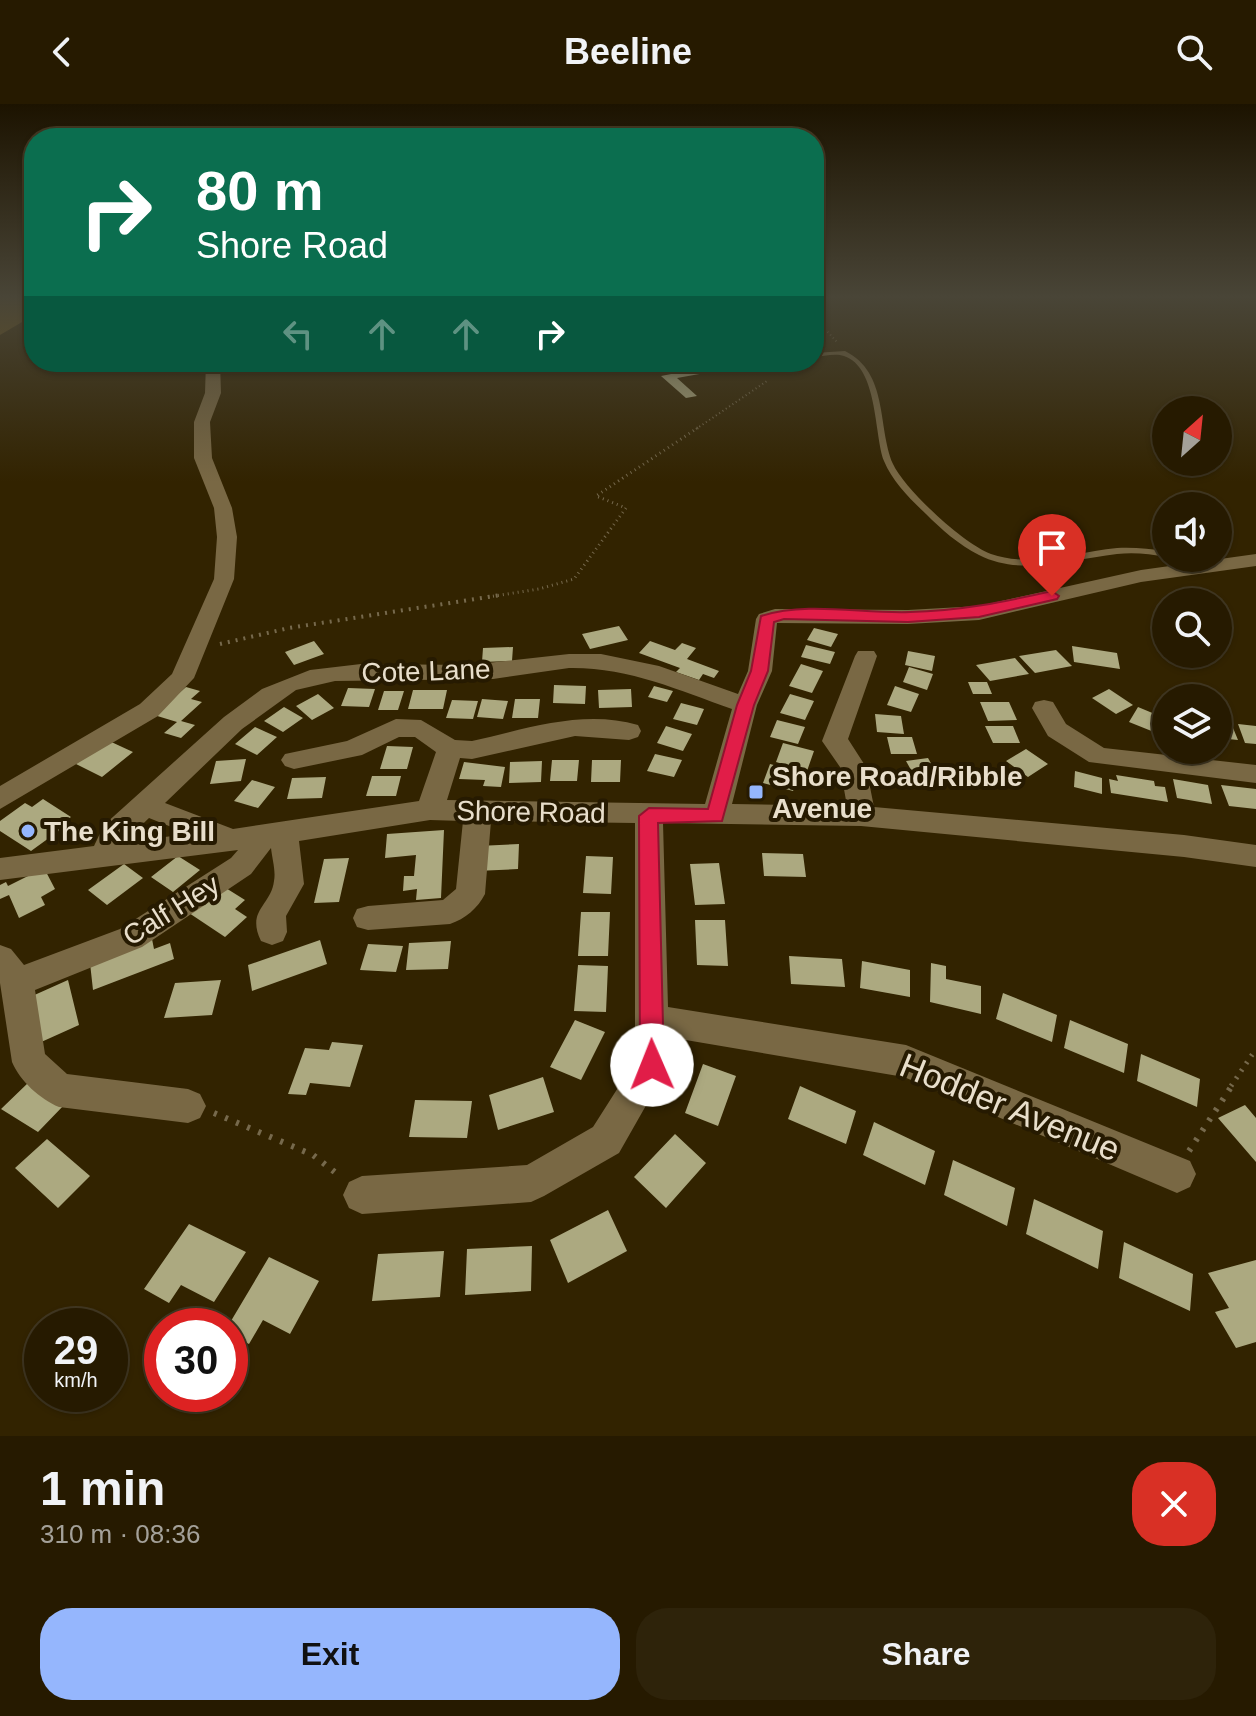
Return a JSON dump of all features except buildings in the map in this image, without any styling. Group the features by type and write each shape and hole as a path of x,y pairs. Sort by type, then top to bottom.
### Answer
{"street":[{"path":"0,799 149,710 182,678 224,579 227,537 223,508 203,458 202,422 213,393 213,372"},
{"path":"1232,561 1256,560"},
{"path":"715,816 745,705 760,671 767,619 783,614 908,617 979,613 1156,572"},
{"path":"861,816 857,772 850,756 835,741 866,656"},
{"name":"Cote Lane","path":"103,857 114,833 250,709 287,685 328,675 493,671 558,660 590,660 622,665 745,705"},
{"path":"1044,708 1057,730 1098,756 1256,774"},
{"path":"294,760 353,749 396,728 421,729 450,749 472,750 575,727 636,733"},
{"path":"430,810 450,749"},
{"path":"145,806 230,839"},
{"name":"Shore Road","path":"0,869 275,834 430,810 649,816 861,816 1184,846 1256,856"},
{"path":"368,918 450,912 470,894 478,811"},
{"path":"362,1195 531,1183 606,1140 652,1065 649,816"},
{"path":"272,932 271,915 289,884 275,834"},
{"name":"Calf Hey","path":"9,970 131,938 241,866 275,834"},
{"path":"9,970 29,1062 59,1090 188,1106"},
{"name":"Hodder Avenue","path":"651,1019 906,1061 1177,1174"}],"lane":[{"path":"854,358 871,380 882,438 892,470 936,519 968,546 999,560 1026,565 1124,552 1152,553"},
{"path":"767,375 771,372"}],"path":[{"path":"194,650 289,628 539,589 574,579 626,508 596,496 761,387 767,375"},
{"path":"1197,1136 1256,1049"},
{"path":"188,1106 226,1117 313,1155 362,1195"}],"place":[{"name":"Shore Road/Ribble Avenue","path":"756,792"},
{"name":"The King Bill","path":"28,831"}],"route":[{"path":"652,1065 649,816 715,816 745,705 760,671 767,619 783,614 908,617 979,613 1052,596"}]}
